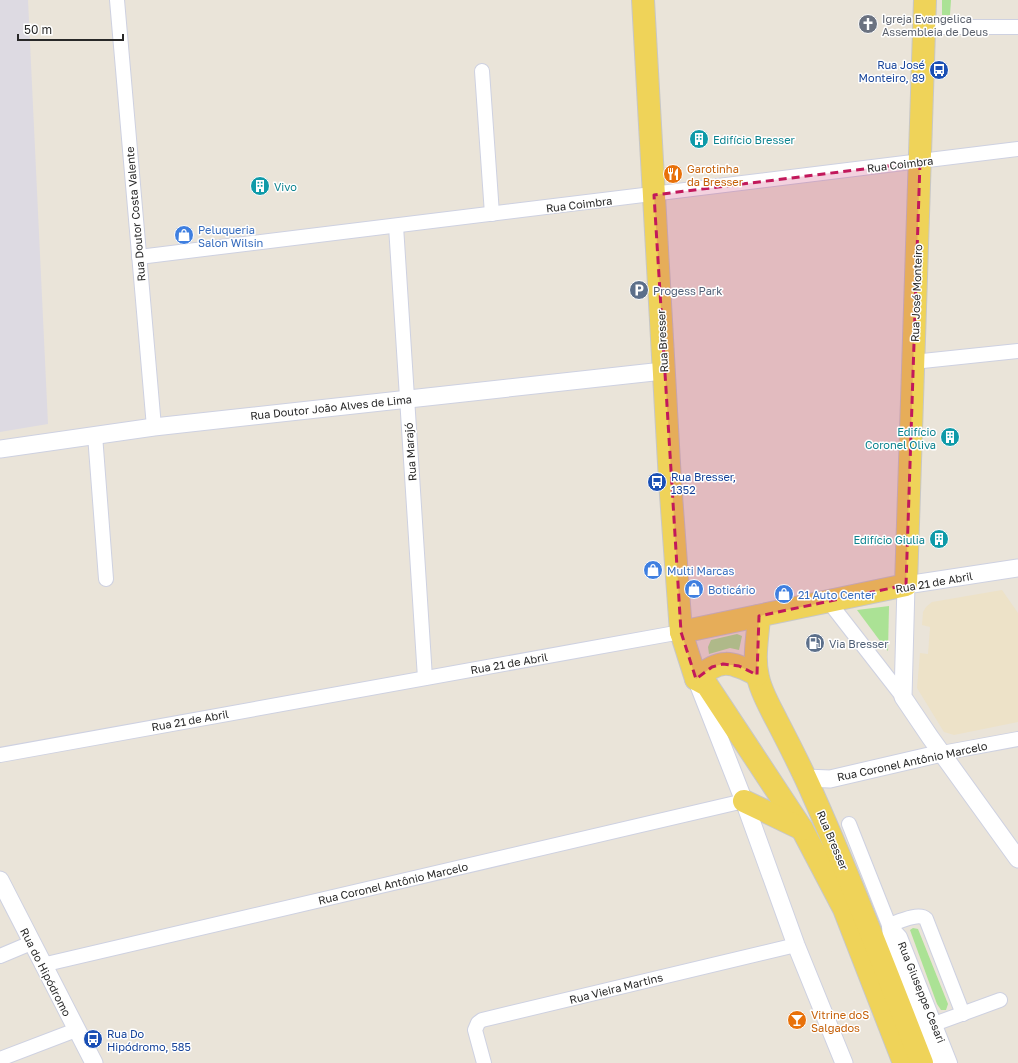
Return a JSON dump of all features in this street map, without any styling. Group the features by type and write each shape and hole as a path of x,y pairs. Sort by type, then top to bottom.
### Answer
{"main road":[{"name":"Rua Bresser","path":"643,0 670,489 681,632 696,679 707,685 851,904 922,1063"},
{"name":"Rua José Monteiro","path":"906,585 925,0"},
{"name":"Rua 21 de Abril","path":"681,632 906,585"},
{"name":"Rua Bresser","path":"760,616 757,675 769,704 815,798 904,1063"},
{"path":"696,679 712,667 723,664 739,666 757,675"},
{"path":"744,801 802,828"}],"street":[{"name":"Rua Doutor Costa Valente","path":"117,0 154,427"},
{"path":"924,27 1018,27"},
{"path":"482,71 492,214"},
{"name":"Rua Coimbra","path":"139,257 1018,150"},
{"name":"Rua Marajó","path":"396,226 424,678"},
{"path":"913,362 1018,351"},
{"name":"Rua Doutor João Alves de Lima","path":"0,449 154,427 663,371"},
{"path":"95,435 106,579"},
{"name":"Rua 21 de Abril","path":"906,585 1018,568"},
{"path":"903,697 906,585"},
{"path":"829,602 903,697 1018,859"},
{"name":"Rua 21 de Abril","path":"0,755 681,632"},
{"name":"Rua Bresser","path":"696,679 744,801 796,945 841,1062"},
{"name":"Rua Coronel Antônio Marcelo","path":"815,798 830,779 942,753 1018,739"},
{"path":"805,778 830,779"},
{"name":"Rua Coronel Antônio Marcelo","path":"42,965 744,801"},
{"name":"Rua Giuseppe Cesari","path":"849,824 889,925 900,937 929,1026 938,1063"},
{"name":"Rua do Hipódromo","path":"0,880 42,965 94,1063"},
{"path":"889,925 918,916 926,919 963,1014"},
{"path":"0,956 31,943"},
{"name":"Rua Vieira Martins","path":"484,1063 475,1030 478,1022 482,1020 796,945"},
{"path":"929,1026 1000,1000"},
{"name":"Rua Giuseppe Cesari","path":"929,1026 950,1063"},
{"path":"0,1059 76,1030"}],"highlighted area":[{"path":"920,162 906,585 759,616 757,675 739,666 723,664 712,667 696,679 681,632 654,195"}],"shaded area":[{"path":"0,0 28,0 48,424 0,432"},
{"path":"1002,590 1018,613 1018,722 954,735 944,732 917,688 920,653 928,654 930,627 922,625 923,612 932,602"}],"green space":[{"path":"942,0 951,0 950,15 942,15"},
{"path":"889,606 888,651 857,610"},
{"path":"737,634 742,636 739,650 730,648 709,654 708,647 711,640"},
{"path":"913,928 918,929 948,1004 946,1010 941,1010 937,1004 910,930"}],"place":[{"name":"Igreja Evangelica Assembleia de Deus","path":"868,24"},
{"name":"Rua José Monteiro, 89","path":"939,70"},
{"name":"Edifício Bresser","path":"699,139"},
{"name":"Garotinha da Bresser","path":"673,174"},
{"name":"Vivo","path":"260,186"},
{"name":"Peluqueria Salon Wilsin","path":"184,235"},
{"name":"Progess Park","path":"639,290"},
{"name":"Edifício Coronel Oliva","path":"950,437"},
{"name":"Rua Bresser, 1352","path":"657,482"},
{"name":"Edifício Giulia","path":"939,539"},
{"name":"Multi Marcas","path":"653,570"},
{"name":"Boticário","path":"694,589"},
{"name":"21 Auto Center","path":"784,594"},
{"name":"Via Bresser","path":"815,643"},
{"name":"Vitrine doS Salgados","path":"797,1020"},
{"name":"Rua Do Hipódromo, 585","path":"93,1039"}]}
